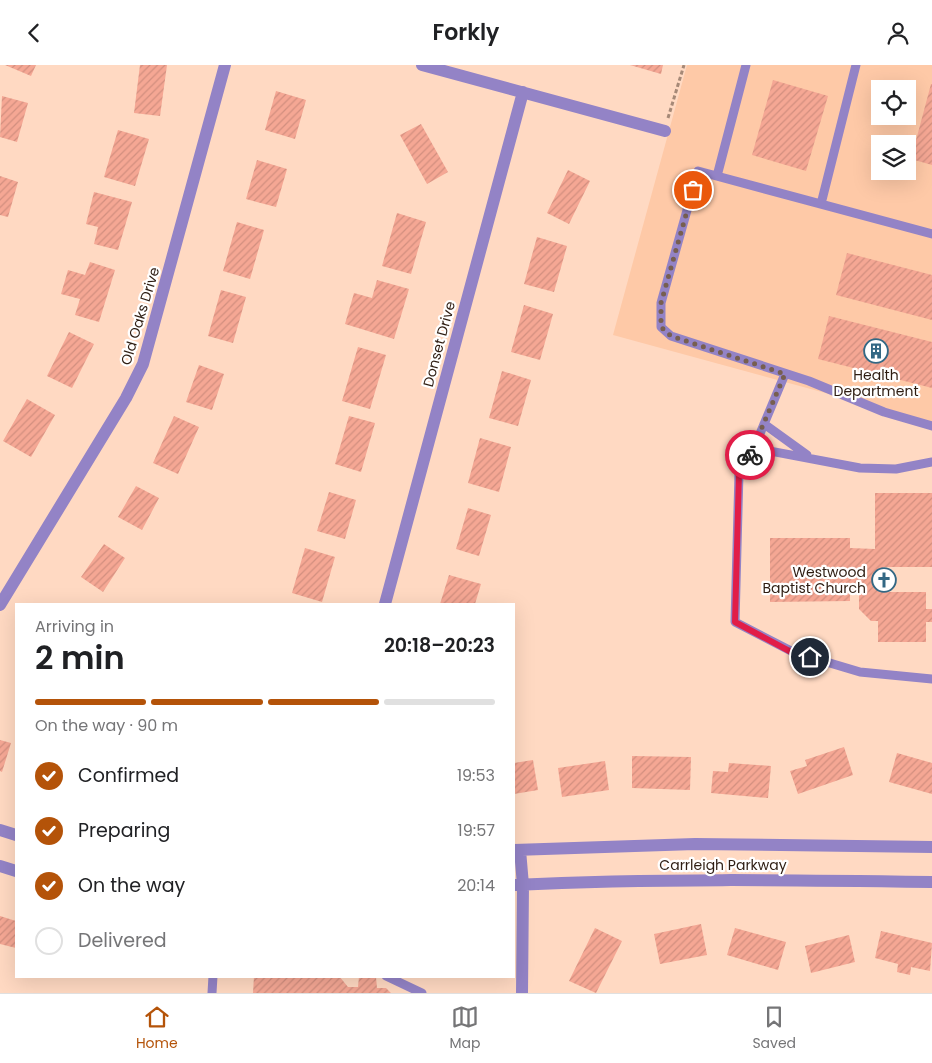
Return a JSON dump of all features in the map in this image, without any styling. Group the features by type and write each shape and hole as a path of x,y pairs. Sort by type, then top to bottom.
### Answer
{"street":[{"name":"Old Oaks Drive","path":"0,605 126,398 143,364 225,65"},
{"path":"422,65 665,131"},
{"name":"Donset Drive","path":"385,603 523,92"},
{"path":"0,830 15,835"},
{"name":"Carrleigh Parkway","path":"517,850 695,844 932,847"},
{"path":"517,850 522,993"},
{"path":"0,866 15,871"},
{"name":"Carrleigh Parkway","path":"518,885 695,879 932,882"}],"lane":[{"path":"717,176 746,65"},
{"path":"821,204 856,65"},
{"path":"932,234 698,171 661,303 661,327 671,336 785,374 884,412 932,426"},
{"path":"785,374 754,448 739,473 735,622 793,653 860,672 932,679"},
{"path":"764,424 809,457"},
{"path":"754,448 869,468 896,469 932,462"},
{"path":"212,993 213,978"},
{"path":"390,978 422,993"}],"path":[{"path":"665,131 684,65"}],"shaded area":[{"path":"687,65 932,65 932,422 613,335"}],"building":[{"path":"5,65 36,65 31,76"},
{"path":"140,65 167,65 160,116 134,113"},
{"path":"630,65 663,65 661,74"},
{"path":"773,80 828,96 806,171 752,155"},
{"path":"932,84 932,165 916,160 916,140"},
{"path":"276,91 306,100 295,139 265,130"},
{"path":"2,96 28,103 17,142 0,137"},
{"path":"421,124 448,172 427,184 400,135"},
{"path":"118,130 149,139 135,186 104,177"},
{"path":"257,160 287,169 276,207 246,199"},
{"path":"568,170 590,181 569,224 547,213"},
{"path":"0,176 18,182 8,217 0,215"},
{"path":"94,192 132,202 118,250 94,244 98,227 86,224"},
{"path":"397,213 426,222 411,274 382,266"},
{"path":"237,222 264,230 250,279 223,271"},
{"path":"537,237 567,246 554,292 524,284"},
{"path":"847,253 932,275 932,320 836,295"},
{"path":"90,262 115,270 99,322 75,315 80,299 61,294 68,270 85,275"},
{"path":"377,280 409,289 394,339 345,324 354,293 372,298"},
{"path":"221,290 246,297 233,343 208,336"},
{"path":"524,305 553,314 540,360 511,352"},
{"name":"Health Department","path":"829,316 932,342 932,388 818,359"},
{"path":"69,332 94,344 72,388 47,376"},
{"path":"358,347 386,355 370,409 342,401"},
{"path":"199,365 224,374 212,410 186,402"},
{"path":"502,371 531,380 518,426 489,418"},
{"path":"27,399 55,415 31,457 3,441"},
{"path":"174,416 199,427 178,474 153,463"},
{"path":"349,416 375,423 361,472 335,464"},
{"path":"480,438 511,447 499,492 468,483"},
{"path":"136,486 159,498 142,530 118,517"},
{"path":"329,492 356,500 345,539 317,531"},
{"path":"875,493 932,493 932,567 883,567 883,592 926,592 926,609 932,609 932,622 926,622 926,642 878,642 878,621 871,621 859,609 859,593 850,593 850,601 770,602 770,538 850,538 850,548 875,549"},
{"path":"468,508 491,515 479,556 456,549"},
{"path":"104,544 125,558 103,592 81,577"},
{"path":"305,548 335,557 322,602 292,593"},
{"path":"449,575 481,584 475,603 440,603"},
{"path":"0,740 11,743 2,772 0,771"},
{"path":"844,747 853,775 798,794 790,771 807,766 805,760"},
{"path":"897,753 932,763 932,794 889,782"},
{"path":"632,756 691,757 690,790 632,788"},
{"path":"533,760 538,790 515,794 515,763"},
{"path":"605,761 609,790 562,797 558,768"},
{"path":"729,763 771,766 768,798 711,793 713,771 728,772"},
{"path":"0,916 15,921 15,948 0,944"},
{"path":"701,924 707,955 660,964 654,934"},
{"path":"595,928 622,941 596,993 569,981"},
{"path":"735,928 786,942 778,970 727,955"},
{"path":"881,931 932,943 930,971 911,967 910,975 897,972 898,964 875,958"},
{"path":"849,935 855,962 811,973 805,946"},
{"path":"254,978 341,978 348,987 358,987 359,978 376,978 377,988 386,988 391,993 253,993"}],"way so far":[{"path":"693,190 661,303 661,327 671,336 785,374 750,455"}],"place":[{"name":"Health Department","path":"876,351"},
{"name":"Westwood Baptist Church","path":"884,580"}],"route":[{"path":"750,455 739,473 735,622 793,653 810,657"}]}
